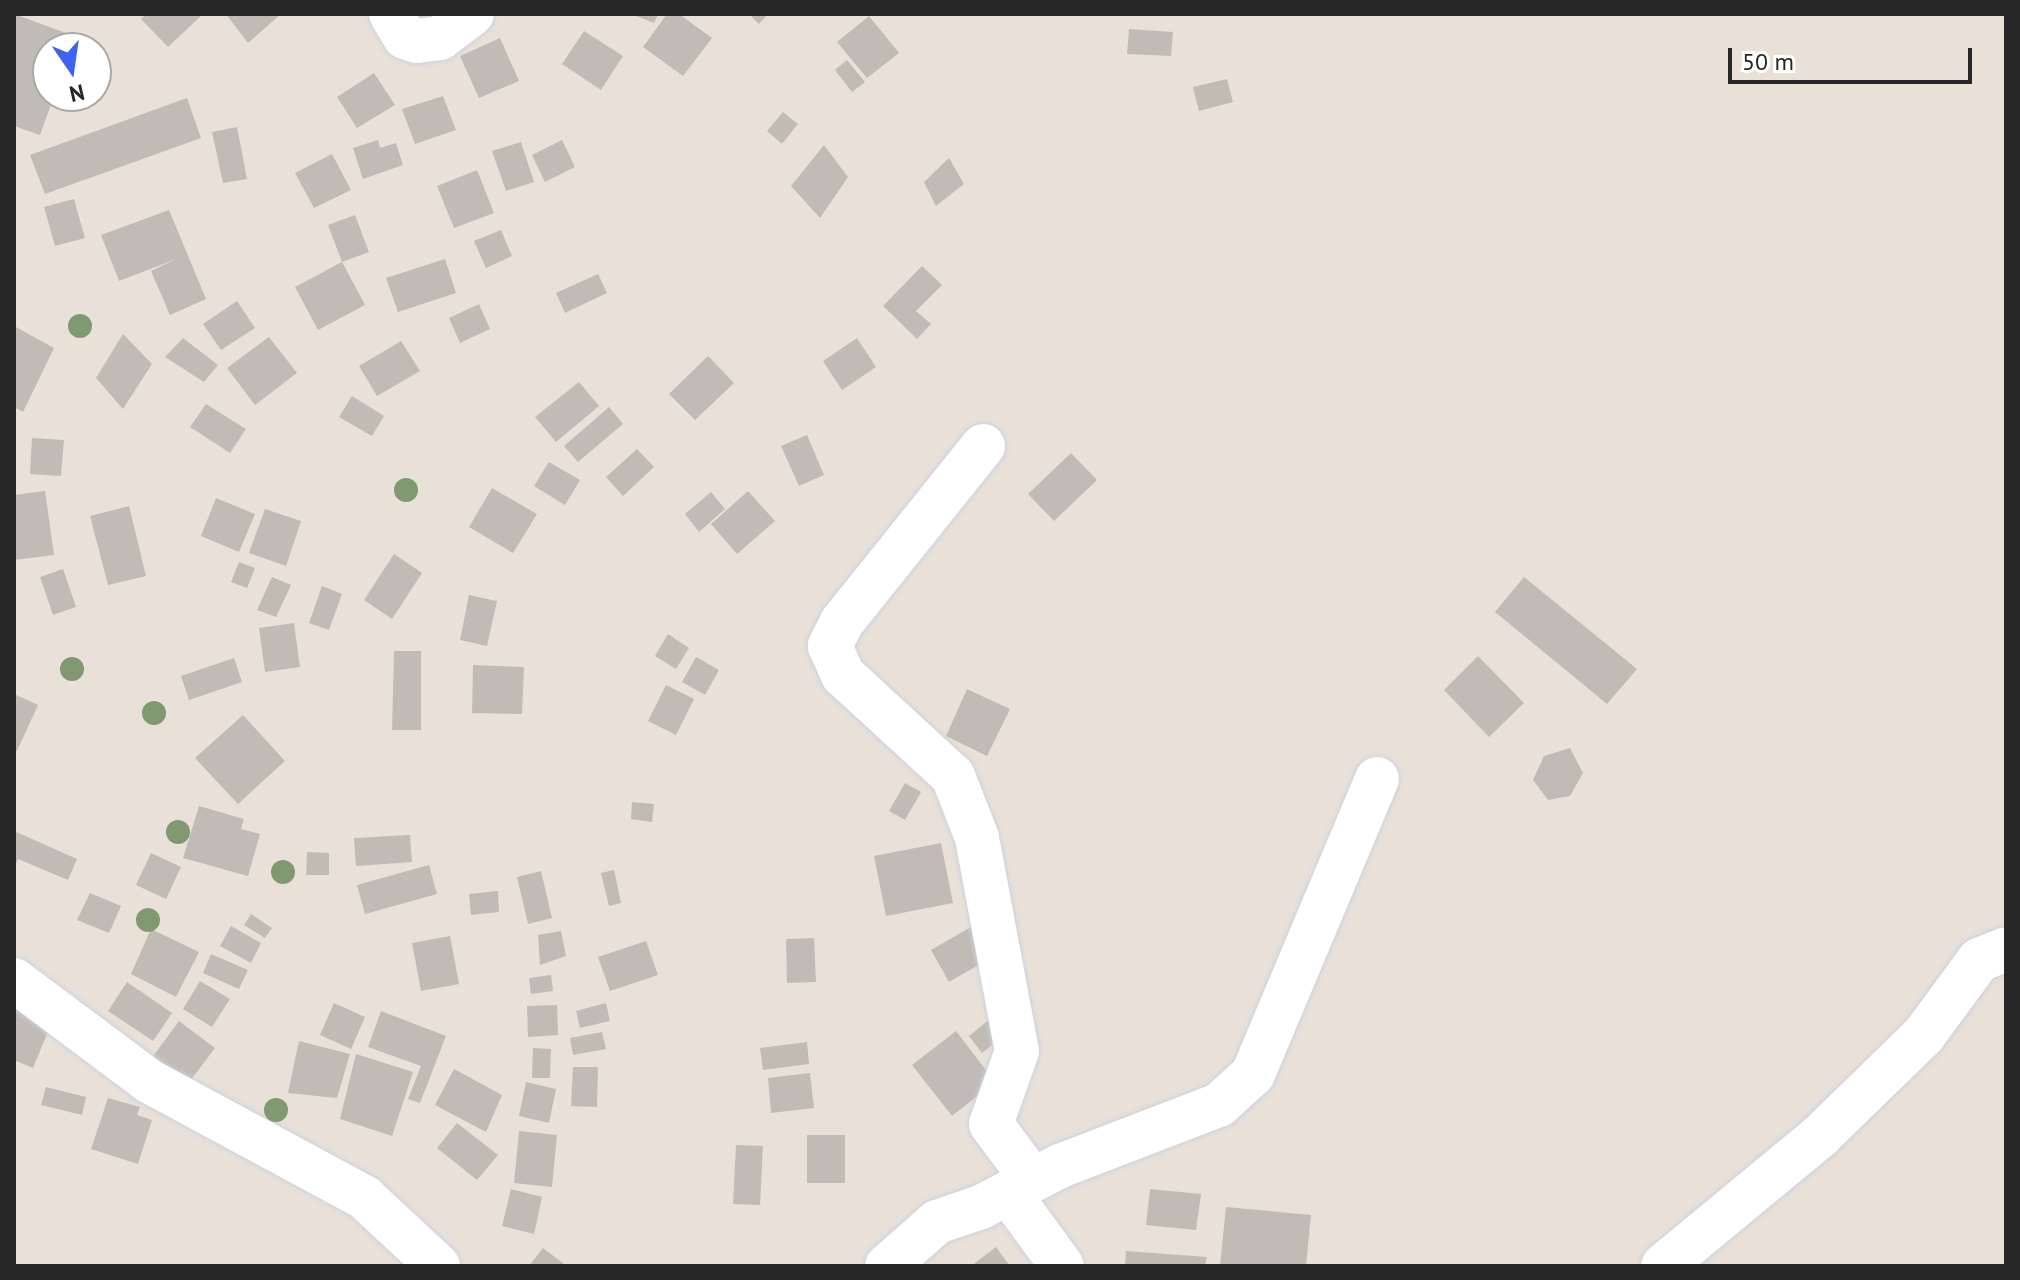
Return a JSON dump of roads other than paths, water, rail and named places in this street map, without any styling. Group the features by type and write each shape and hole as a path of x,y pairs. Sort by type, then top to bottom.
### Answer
{"street":[{"path":"391,14 405,37 417,41 440,38 472,14"},
{"path":"983,446 842,622 830,646 843,675 953,776 968,813 995,920 1017,1051 991,1124 1023,1184 1021,1210 1062,1266"},
{"path":"887,1266 937,1222 1219,1105 1253,1074 1377,779"},
{"path":"1663,1266 1820,1136 1923,1036 1979,960 2006,949"},
{"path":"14,980 149,1081 365,1198 438,1266"}]}
